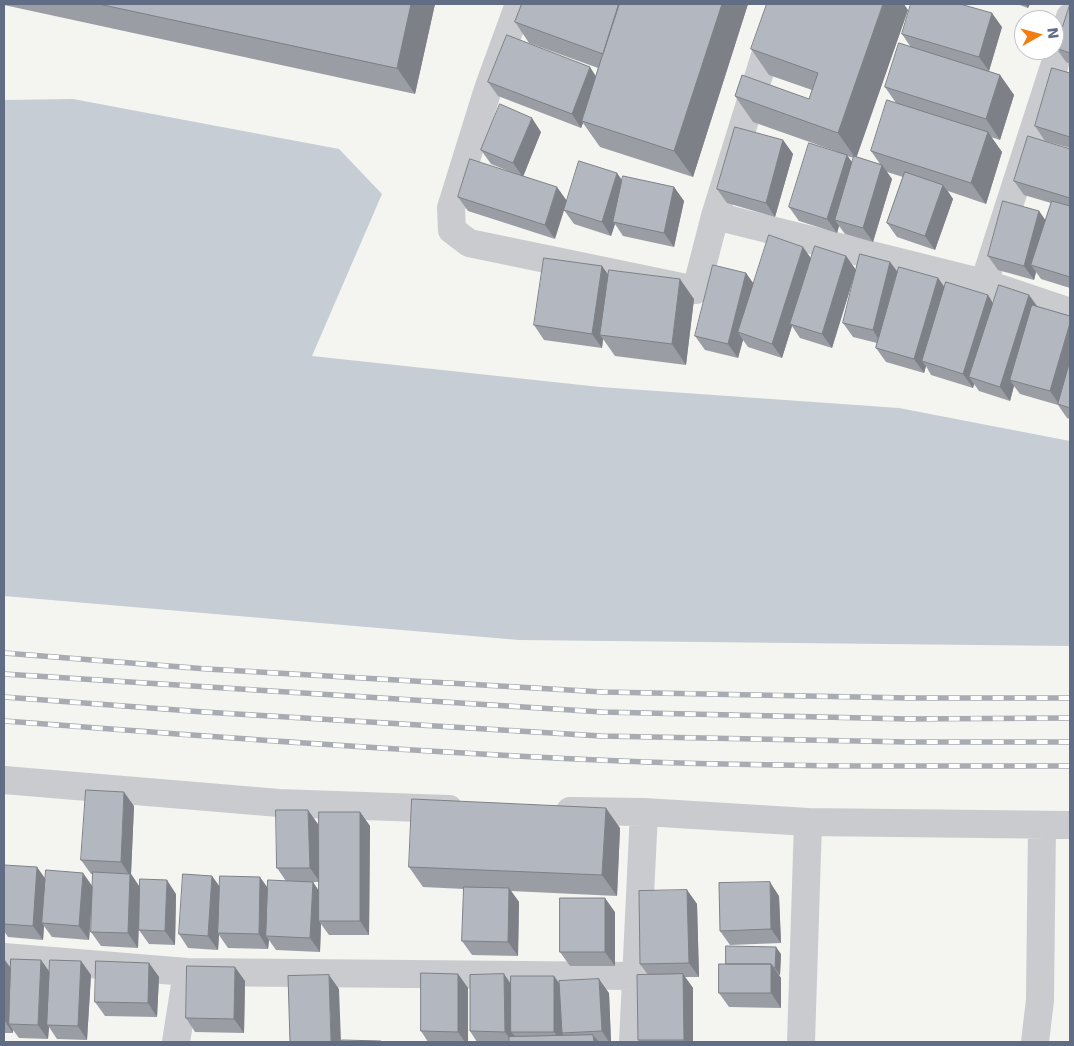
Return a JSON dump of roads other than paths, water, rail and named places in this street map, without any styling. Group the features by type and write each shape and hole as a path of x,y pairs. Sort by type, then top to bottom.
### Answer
{"street":[{"path":"519,4 488,89 451,208 452,230 469,243 696,290 715,216 781,4"},
{"path":"984,283 1070,17"},
{"path":"715,216 984,283 1070,312"},
{"path":"4,780 279,803 471,809"},
{"path":"548,810 644,812 808,822 1070,825"},
{"path":"633,1042 644,812"},
{"path":"801,1042 808,822"},
{"path":"1035,1042 1040,1000 1042,825"},
{"path":"4,956 187,972 635,976"},
{"path":"176,1042 187,972"}],"railway":[{"path":"4,653 207,669 603,692 908,698 1070,698"},
{"path":"4,674 602,712 908,719 1070,718"},
{"path":"4,697 204,712 601,736 908,742 1070,742"},
{"path":"4,721 375,748 598,760 775,765 1070,766"}]}
